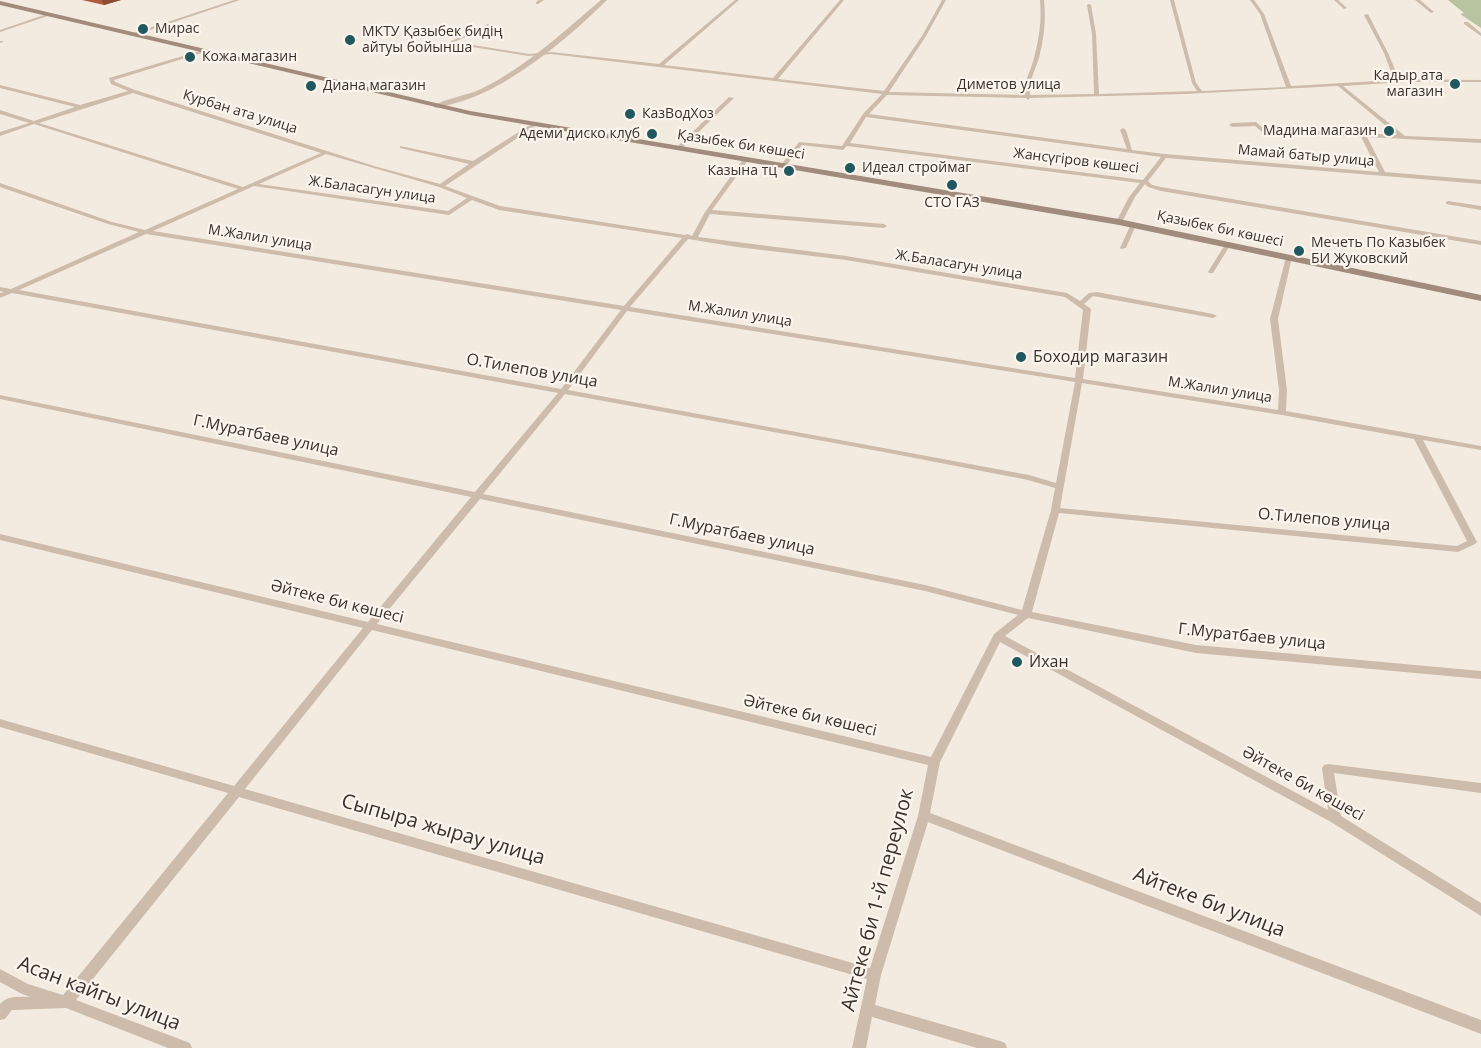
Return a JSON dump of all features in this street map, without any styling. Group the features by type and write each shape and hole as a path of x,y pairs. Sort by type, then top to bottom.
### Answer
{"main road":[{"name":"Қазыбек би көшесі","path":"0,3 470,113 1119,222 1481,298"}],"street":[{"path":"133,34 238,0"},
{"path":"436,106 469,98 543,53 604,0"},
{"path":"470,113 469,107 543,53 609,0"},
{"path":"660,66 737,0"},
{"path":"775,79 842,0"},
{"path":"846,144 865,115 886,93 924,36 944,0"},
{"path":"1028,98 1029,77 1040,44 1042,0"},
{"path":"1172,0 1194,82 1200,92"},
{"path":"1251,0 1262,15 1289,88"},
{"path":"1336,0 1345,8"},
{"path":"1417,0 1432,12"},
{"path":"1086,2 1094,34 1097,96"},
{"path":"0,31 50,15"},
{"path":"1366,15 1397,81"},
{"path":"1466,23 1481,34"},
{"name":"Диметов улица","path":"488,25 450,42 529,55 543,53 886,93 1028,98 1289,88 1397,81 1481,81"},
{"path":"133,91 114,83 111,79 203,51"},
{"path":"1338,84 1403,137"},
{"path":"0,86 80,107"},
{"path":"0,134 133,91"},
{"name":"Курбан ата улица","path":"133,91 441,186 471,198"},
{"path":"679,148 731,98"},
{"path":"0,112 243,189"},
{"name":"Мамай батыр улица","path":"865,115 1164,156 1481,182"},
{"path":"441,186 535,124"},
{"path":"1232,125 1256,124 1262,130 1481,141"},
{"path":"1123,130 1130,151"},
{"path":"1364,135 1383,174"},
{"name":"Жансүгіров көшесі","path":"784,165 801,143 843,148 846,144 1146,182 1150,186 1161,189 1481,243"},
{"path":"402,147 474,163"},
{"path":"0,296 327,152"},
{"path":"1119,222 1132,197 1146,182 1164,156"},
{"path":"4,1009 66,1002 369,627 563,392 625,309 691,237 746,159"},
{"name":"Ж.Баласагун улица","path":"253,184 449,213 471,198 500,208 788,252 846,258 1045,291 1067,295 1081,303"},
{"name":"М.Жалил улица","path":"0,185 110,223 146,232 1282,412 1481,448"},
{"path":"1448,203 1481,208"},
{"name":"Ж.Баласагун улица","path":"708,212 884,226"},
{"path":"1123,248 1133,225"},
{"path":"1211,272 1228,244"},
{"path":"1282,412 1283,390 1274,319 1289,257"},
{"name":"О.Тилепов улица","path":"0,289 889,451 1029,478 1058,486"},
{"path":"934,762 998,636 1026,614 1055,510 1079,380 1087,320 1087,309 1081,303 1091,294 1097,294 1213,316"},
{"name":"Г.Муратбаев улица","path":"0,397 925,588 1026,614 1196,649 1481,675"},
{"name":"О.Тилепов улица","path":"1055,510 1458,549 1472,542 1418,438"},
{"name":"Әйтеке би көшесі","path":"0,537 934,762"},
{"name":"Әйтеке би көшесі","path":"998,636 1335,819 1481,910"},
{"name":"Сыпыра жырау улица","path":"0,723 874,975"},
{"name":"Айтеке би 1-й переулок","path":"859,1048 874,975 924,816 934,762"},
{"path":"1335,819 1328,768 1481,788"},
{"name":"Айтеке би улица","path":"924,816 1481,1027"},
{"name":"Асан кайгы улица","path":"0,975 25,989 66,1002 185,1048"},
{"path":"867,1009 1000,1048"}],"green space":[{"path":"1448,0 1481,0 1481,28 1460,14 1464,13"}],"place":[{"name":"Мирас","path":"143,29"},
{"name":"МКТУ Қазыбек бидің айтуы бойынша","path":"350,40"},
{"name":"Кожа магазин","path":"190,57"},
{"name":"Кадыр ата магазин","path":"1455,84"},
{"name":"Диана магазин","path":"311,86"},
{"name":"КазВодХоз","path":"630,114"},
{"name":"Мадина магазин","path":"1389,131"},
{"name":"Адеми диско клуб","path":"652,134"},
{"name":"Идеал строймаг","path":"850,168"},
{"name":"Казына тц","path":"789,171"},
{"name":"СТО ГАЗ","path":"952,185"},
{"name":"Мечеть По Казыбек БИ Жуковский","path":"1299,251"},
{"name":"Боходир магазин","path":"1021,357"},
{"name":"Ихан","path":"1017,662"}]}
